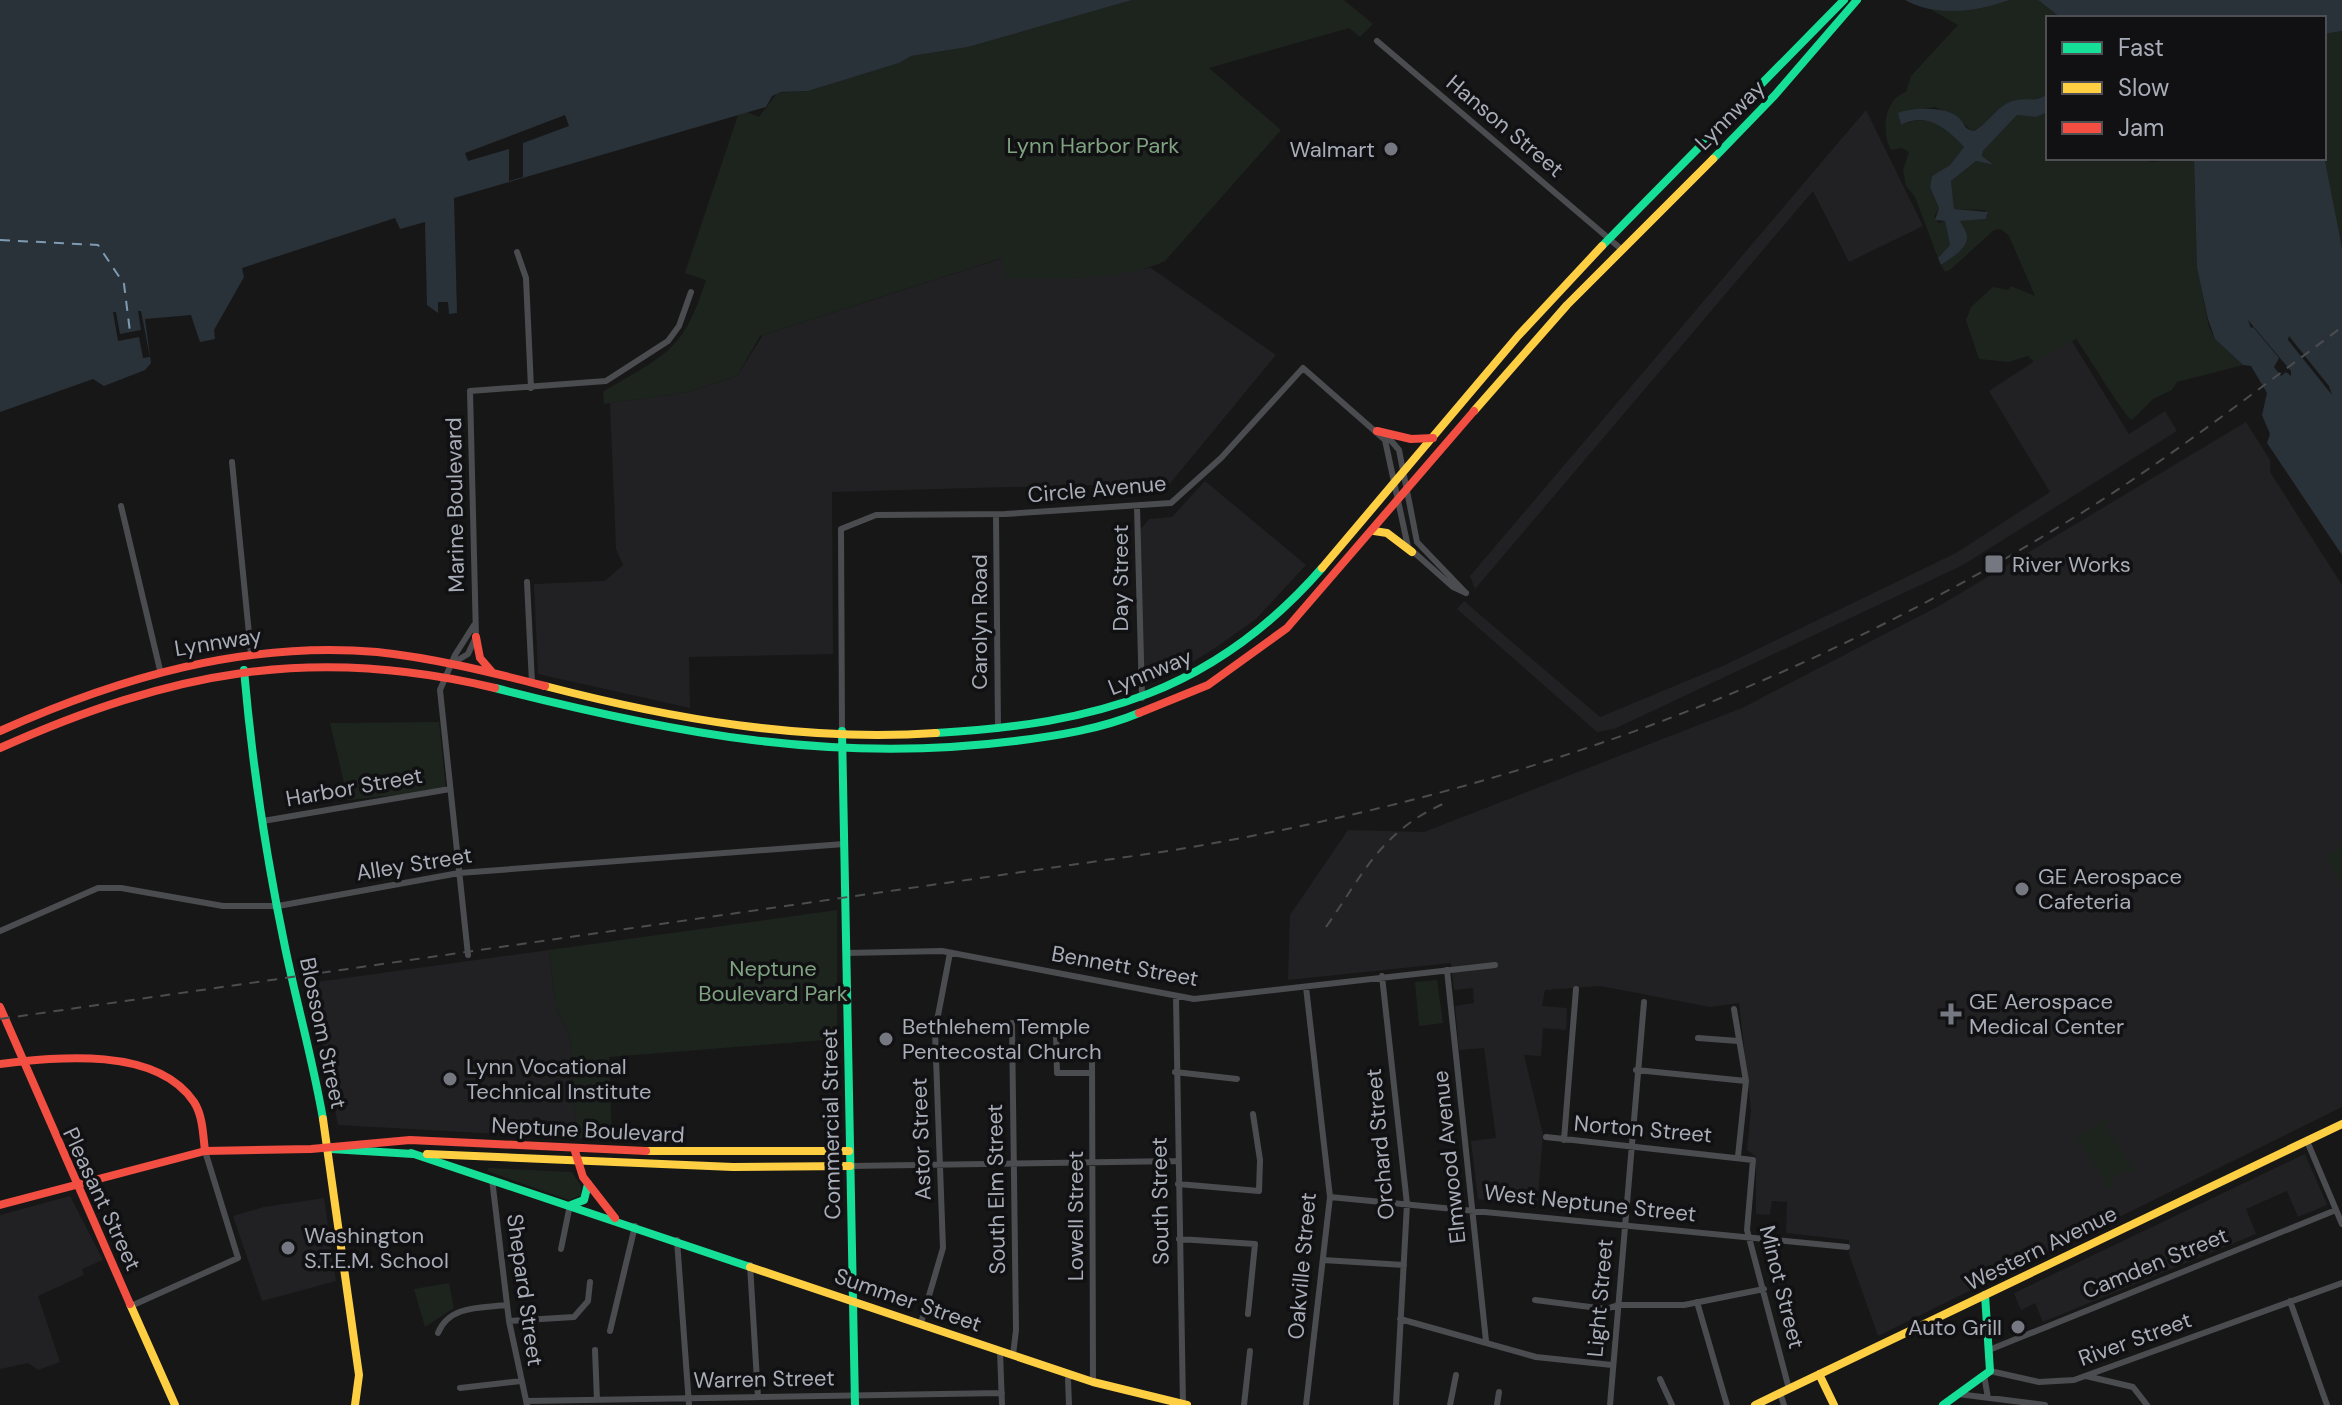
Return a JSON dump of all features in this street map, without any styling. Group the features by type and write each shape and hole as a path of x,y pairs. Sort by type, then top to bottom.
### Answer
{"main road":[{"name":"Lynnway","path":"0,731 70,699 160,670 246,654 352,651 453,663 691,718 842,731 998,729 1068,719 1142,698 1215,664 1273,621 1534,318 1844,0"},
{"name":"Lynnway","path":"0,748 75,713 135,692 244,670 340,665 445,677 661,728 843,746 970,746 1029,741 1101,726 1170,703 1225,675 1279,636 1374,531 1540,334 1620,248 1761,110 1857,0"},
{"path":"1377,431 1415,439 1433,438"},
{"path":"1374,531 1387,533 1412,552"},
{"path":"476,637 482,661 494,673"},
{"name":"Blossom Street","path":"246,654 244,670 250,739 278,906 295,989 309,1037 359,1375 355,1405"},
{"path":"842,731 843,746"},
{"name":"Commercial Street","path":"843,746 855,1400"},
{"name":"Pleasant Street","path":"0,1007 175,1405"},
{"path":"0,1064 79,1058 156,1074 180,1086 194,1100 200,1116 205,1151"},
{"name":"Western Avenue","path":"1755,1405 2342,1124"},
{"name":"Neptune Boulevard","path":"326,1148 342,1143 410,1140 708,1153 849,1151"},
{"name":"Neptune Boulevard","path":"0,1205 205,1151 326,1148 576,1162 850,1166"},
{"name":"Summer Street","path":"574,1148 576,1162 588,1184 606,1210 620,1221"},
{"name":"Summer Street","path":"411,1153 1093,1382 1185,1405"},
{"path":"570,1205 584,1200 588,1184"},
{"path":"1943,1405 1987,1373 1989,1350 1985,1295"},
{"path":"1819,1374 1834,1405"}],"street":[{"name":"Hanson Street","path":"1377,41 1609,238"},
{"path":"1609,238 1620,248"},
{"path":"517,252 526,278 531,388 595,384 610,379 668,341 681,322 691,292"},
{"name":"Circle Avenue","path":"842,731 841,529 876,515 996,515 1167,505 1182,497 1303,368 1377,431"},
{"name":"Marine Boulevard","path":"476,637 470,391 531,388"},
{"path":"1377,431 1397,444 1418,545 1466,593 1453,587 1412,552 1404,537 1389,449 1377,431"},
{"path":"232,462 246,654"},
{"path":"121,506 160,670"},
{"name":"Day Street","path":"1137,506 1142,698"},
{"name":"Carolyn Road","path":"996,515 998,729"},
{"path":"527,582 532,683"},
{"name":"Marine Boulevard","path":"453,663 475,625"},
{"path":"468,955 440,691 453,663 468,654 476,637"},
{"name":"Harbor Street","path":"263,821 450,789"},
{"name":"Alley Street","path":"0,931 98,888 121,888 223,906 278,906 459,873 844,844"},
{"name":"Bennett Street","path":"846,953 950,953 1200,999 1495,965"},
{"name":"Astor Street","path":"921,1323 942,1254 935,1031 950,953"},
{"name":"Elmwood Avenue","path":"1447,970 1486,1341"},
{"name":"Orchard Street","path":"1382,976 1407,1204 1396,1405"},
{"name":"Oakville Street","path":"1306,987 1330,1197 1306,1405"},
{"path":"1564,1140 1576,989"},
{"name":"South Street","path":"1176,997 1175,1072 1185,1405"},
{"name":"Light Street","path":"1610,1405 1644,1002"},
{"path":"1734,1009 1746,1081 1738,1156"},
{"name":"South Elm Street","path":"1012,1023 1016,1330 1013,1355"},
{"path":"1056,1032 1057,1073 1092,1073"},
{"path":"1698,1038 1738,1041"},
{"name":"Lowell Street","path":"1092,1051 1093,1382"},
{"path":"1636,1070 1746,1081"},
{"path":"1175,1072 1237,1079"},
{"path":"1178,1184 1259,1191 1260,1160 1253,1114"},
{"name":"Norton Street","path":"1546,1137 1738,1156"},
{"path":"2307,1141 2342,1224"},
{"path":"131,1306 238,1258 205,1151"},
{"name":"Minot Street","path":"1738,1156 1753,1160 1747,1230 1764,1289 1784,1405"},
{"path":"850,1166 1014,1161 1177,1161"},
{"name":"Shepard Street","path":"492,1179 509,1321 527,1403"},
{"name":"West Neptune Street","path":"1330,1197 1847,1247"},
{"path":"561,1249 570,1205"},
{"name":"Camden Street","path":"1989,1350 2336,1210"},
{"path":"610,1331 635,1226"},
{"path":"1179,1239 1255,1244 1248,1314"},
{"path":"677,1240 689,1402"},
{"path":"1323,1260 1404,1265"},
{"path":"750,1265 758,1397"},
{"path":"509,1321 574,1317 588,1301 590,1282"},
{"path":"2340,1283 2342,1293"},
{"name":"River Street","path":"1987,1373 2047,1383 2086,1376 2340,1283"},
{"path":"1535,1300 1606,1309 1618,1305 1697,1302 1764,1289"},
{"path":"2290,1301 2327,1403 2319,1405"},
{"path":"1697,1302 1727,1405"},
{"path":"438,1333 445,1321 458,1312 507,1305"},
{"path":"1400,1319 1536,1357 1612,1365"},
{"path":"595,1350 597,1400"},
{"path":"1000,1351 1002,1405"},
{"path":"1244,1405 1250,1351"},
{"path":"1987,1373 1988,1398"},
{"path":"1069,1405 1068,1381 1072,1375"},
{"path":"1450,1405 1456,1375"},
{"path":"2086,1376 2133,1387 2147,1405"},
{"path":"1660,1379 1672,1405"},
{"path":"460,1388 521,1381"},
{"path":"1497,1405 1499,1392"},
{"name":"Warren Street","path":"527,1403 597,1400 689,1402 758,1397 855,1400 1002,1393"},
{"path":"1958,1394 2045,1405"}],"shaded area":[{"path":"0,0 1132,0 968,47 911,56 899,63 808,91 781,92 772,96 766,107 454,198 457,313 449,314 448,302 438,302 438,313 427,305 425,222 400,229 395,218 242,268 244,277 214,330 215,339 200,342 191,315 145,319 151,363 145,370 104,386 93,379 0,412"},
{"path":"1905,0 2009,0 1983,7 1943,11"},
{"path":"2038,0 2342,0 2342,31 2326,34 2326,16 2058,16"},
{"path":"2046,94 2046,113 2036,117 2017,115 1983,151 1982,156 1994,165 1976,161 1951,181 1954,209 1988,212 1986,219 1960,221 1966,232 1966,242 1960,252 1941,265 1938,258 1950,245 1945,221 1935,220 1939,208 1930,187 1932,176 1950,165 1964,147 1944,128 1928,121 1910,121 1901,125 1898,113 1921,109 1948,112 1974,131 2010,102"},
{"path":"1866,110 1923,226 1849,262 1813,191 1475,589 1470,576"},
{"path":"2194,160 2325,160 2342,248 2342,555 2267,443 2270,434 2262,415 2267,393 2251,366 2243,365 2215,339 2197,268"},
{"path":"1003,258 1005,277 1072,278 1151,268 1276,355 1167,487 1085,485 832,492 833,654 689,657 690,708 538,674 534,584 605,581 623,565 616,549 610,403 688,392 737,376 763,335"},
{"name":"River Works","path":"2070,338 2129,434 2165,411 2177,431 1963,565 1614,729 1597,732 1457,609 1464,601 1600,717 1725,665 1956,553 2050,492 1989,391"},
{"name":"River Works","path":"2246,422 2270,460 2270,472 2342,585 2342,1107 1878,1336 1849,1254 1849,1240 1786,1233 1787,1202 1772,1201 1770,1215 1756,1214 1756,1157 1747,1150 1751,1110 1739,1003 1711,1007 1600,986 1545,990 1542,1006 1567,1008 1566,1030 1543,1028 1541,1056 1524,1055 1543,1134 1537,1208 1478,1199 1471,1141 1496,1138 1484,1048 1459,1050 1455,1006 1474,1003 1473,988 1454,990 1451,963 1288,980 1290,915 1348,830 1424,832 1742,708 1939,606"},
{"path":"1205,481 1306,565 1256,619 1189,664 1148,679 1143,674 1140,530 1149,519 1172,517"},
{"name":"Lynn Vocational Technical Institute","path":"549,950 556,1008 570,1035 576,1138 338,1125 317,1021 302,984"},
{"path":"2305,1154 2327,1205 2298,1217 2287,1191 2246,1209 2256,1234 2043,1322 2035,1303 2021,1310 2014,1293"},
{"path":"70,1196 103,1260 82,1269 84,1275 38,1296 60,1362 38,1370 28,1363 0,1369 0,1215"},
{"name":"Washington S.T.E.M. School","path":"324,1198 336,1281 262,1301 233,1216 264,1207"}],"green space":[{"name":"Lynn Harbor Park","path":"1132,0 1344,0 1373,24 1360,37 1349,28 1209,68 1281,130 1165,261 1148,268 1108,276 1005,278 1002,258 760,336 737,376 688,392 604,404 603,392 669,349 680,337 698,304 706,280 685,273 738,115 747,112 759,117 777,93 808,91 899,63 911,56 968,47"},
{"path":"1914,0 2038,0 2058,16 2046,16 2046,94 2004,107 1972,131 1955,116 1935,107 1898,113 1901,125 1920,120 1937,124 1964,147 1950,165 1932,176 1930,187 1939,208 1934,217 1939,223 1945,221 1950,245 1938,258 1915,197 1906,186 1903,170 1909,152 1902,148 1891,150 1886,134 1886,117 1893,101 1906,92 1911,76 1958,25"},
{"path":"2342,31 2342,248 2325,160 2326,34"},
{"path":"2046,113 2046,160 2194,160 2197,268 2209,327 2215,339 2243,365 2177,382 2172,390 2153,399 2132,420 2076,339 2034,362 2028,356 2008,362 1979,359 1966,320 1971,307 1993,287 2008,290 2011,286 2035,296 2009,236 2001,229 1994,230 1945,272 1941,265 1960,252 1966,242 1966,232 1959,221 1986,219 1988,215 1985,210 1954,209 1951,181 1976,161 1994,165 1982,156 1983,151 2017,115 2036,117"},
{"path":"439,722 446,790 348,800 330,723"},
{"path":"2342,846 2342,883 2325,857"},
{"name":"Neptune Boulevard Park","path":"837,910 837,1039 609,1057 612,1139 576,1138 570,1035 556,1008 549,950"},
{"path":"1437,980 1443,1023 1419,1026 1415,982"},
{"path":"2104,1119 2108,1120 2104,1124 2133,1168 2138,1167 2132,1173 2128,1169 2110,1180 2113,1185 2107,1189 2103,1188 2107,1185 2079,1140 2073,1140"},
{"path":"488,1168 572,1172 581,1186 581,1195 569,1200 487,1171"},
{"path":"449,1283 454,1308 425,1327 414,1289"}],"pier":[{"path":"565,115 569,126 523,143 523,177 509,181 509,149 468,161 465,153"},
{"path":"138,311 141,311 150,357 143,358 139,337 118,341 113,312 116,312 120,334 141,330"},
{"path":"2248,320 2291,371 2291,376 2286,372 2281,376 2274,367 2279,358 2251,328"},
{"path":"2289,336 2329,386 2332,395 2288,340"}],"ferry route":[{"path":"0,240 98,245 124,284 130,332"}],"railway":[{"path":"0,1019 1168,851 1407,801 1523,769 1636,731 1746,687 1855,638 1963,582 2140,475 2342,327"},
{"path":"1326,927 1363,871 1389,840 1423,814 1445,803"}],"traffic: fast":[{"path":"1602,246 1844,0"},
{"path":"1713,159 1775,95 1857,0"},
{"path":"936,733 1049,721 1100,710 1148,694 1195,672 1239,645 1281,610 1322,568"},
{"path":"244,670 255,775 272,878 323,1119"},
{"path":"495,688 689,731 817,746 882,749 948,747 1031,739 1094,728 1139,713"},
{"path":"842,731 855,1405"},
{"path":"331,1149 413,1154"},
{"path":"411,1153 750,1267"},
{"path":"571,1205 584,1200 588,1184"},
{"path":"1943,1405 1990,1371 1985,1295"}],"traffic: slow":[{"path":"1474,411 1567,305 1713,159"},
{"path":"1322,568 1518,336 1602,246"},
{"path":"1374,531 1387,533 1412,552"},
{"path":"545,686 641,709 788,731 887,735 936,733"},
{"path":"323,1119 359,1375 355,1405"},
{"path":"1755,1405 2342,1124"},
{"path":"646,1151 849,1151"},
{"path":"427,1154 733,1167 850,1166"},
{"path":"750,1267 1093,1382 1187,1405"},
{"path":"130,1304 175,1405"},
{"path":"1819,1374 1834,1405"}],"traffic: jam":[{"path":"1139,713 1208,685 1287,628 1474,411"},
{"path":"1377,431 1411,439 1433,438"},
{"path":"476,637 480,658 493,673"},
{"path":"0,731 137,679 231,658 279,652 377,652 462,666 545,686"},
{"path":"0,748 123,700 242,673 302,668 364,668 428,675 495,688"},
{"path":"0,1007 130,1304"},
{"path":"0,1064 49,1059 104,1059 156,1071 177,1084 194,1102 201,1119 205,1151"},
{"path":"0,1205 205,1151 311,1149 410,1140 646,1151"},
{"path":"574,1148 583,1177 615,1218"}],"place":[{"name":"Walmart","path":"1391,149"},
{"name":"River Works","path":"1994,564"},
{"name":"GE Aerospace Cafeteria","path":"2022,889"},
{"name":"GE Aerospace Medical Center","path":"1951,1014"},
{"name":"Bethlehem Temple Pentecostal Church","path":"886,1039"},
{"name":"Lynn Vocational Technical Institute","path":"450,1079"},
{"name":"Washington S.T.E.M. School","path":"288,1248"},
{"name":"Auto Grill","path":"2018,1327"}]}
